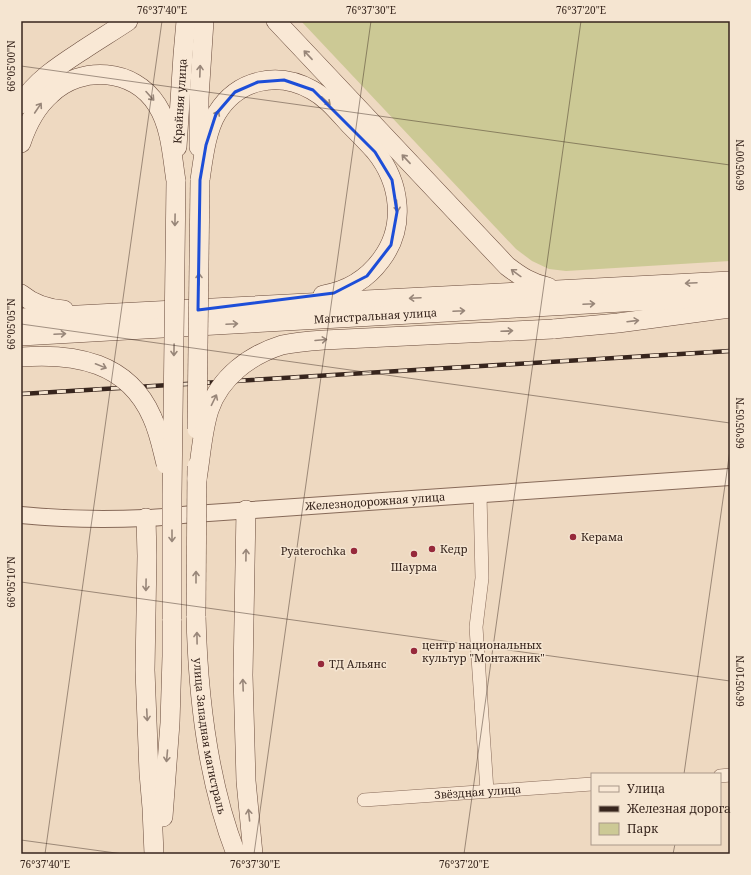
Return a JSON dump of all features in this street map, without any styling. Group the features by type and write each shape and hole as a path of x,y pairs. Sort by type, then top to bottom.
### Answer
{"main road":[{"path":"21,104 35,85 59,65 128,21"},
{"name":"Крайняя улица","path":"176,181 186,21"},
{"name":"Крайняя улица","path":"200,180 199,98 204,21"},
{"path":"276,21 507,266 518,275 531,282 546,287 566,290"},
{"path":"21,143 24,134 40,105 51,93 66,82 89,75 102,74 125,78 138,85 149,94 158,105 169,135 176,181 172,495 172,687 163,801 162,854"},
{"path":"197,479 200,180 210,129 216,114 225,102 235,92 244,87 258,82 271,80 284,80 299,83 313,90 325,99 375,152 392,180 398,212 397,224 391,245 376,267 367,276 345,290 321,295 268,300 222,308"},
{"name":"Магистральная улица","path":"21,318 730,281"},
{"path":"21,294 35,303 60,310 74,311 118,308 157,312"},
{"name":"Магистральная улица","path":"21,336 730,296"},
{"path":"197,479 209,410 221,387 229,376 249,360 264,352 283,345 324,340 553,329 626,322 730,308"},
{"path":"21,357 51,356 87,361 104,367 126,381 144,402 152,416 163,450 172,495"},
{"name":"улица Западная магистраль","path":"197,479 196,616 201,699 205,730 217,792 228,832 236,854"},
{"path":"246,510 242,675 246,781 253,854"},
{"path":"146,518 145,670 154,854"}],"street":[{"name":"Железнодорожная улица","path":"21,516 82,519 146,518 730,477"},
{"path":"480,494 482,578 476,626 487,791"},
{"name":"Звёздная улица","path":"364,800 591,784"}],"highlighted area":[{"path":"284,80 313,90 375,152 392,180 397,212 391,245 367,276 334,293 198,310 200,180 206,145 216,114 235,92 258,82"}],"green space":[{"path":"301,21 730,21 730,261 566,271 549,269 532,261 516,249"}],"railway":[{"path":"21,394 730,351"}],"place":[{"name":"Керама","path":"573,537"},
{"name":"Кедр","path":"432,549"},
{"name":"Pyaterochka","path":"354,551"},
{"name":"Шаурма","path":"414,554"},
{"name":"центр национальных культур \"Монтажник\"","path":"414,651"},
{"name":"ТД Альянс","path":"321,664"}]}
